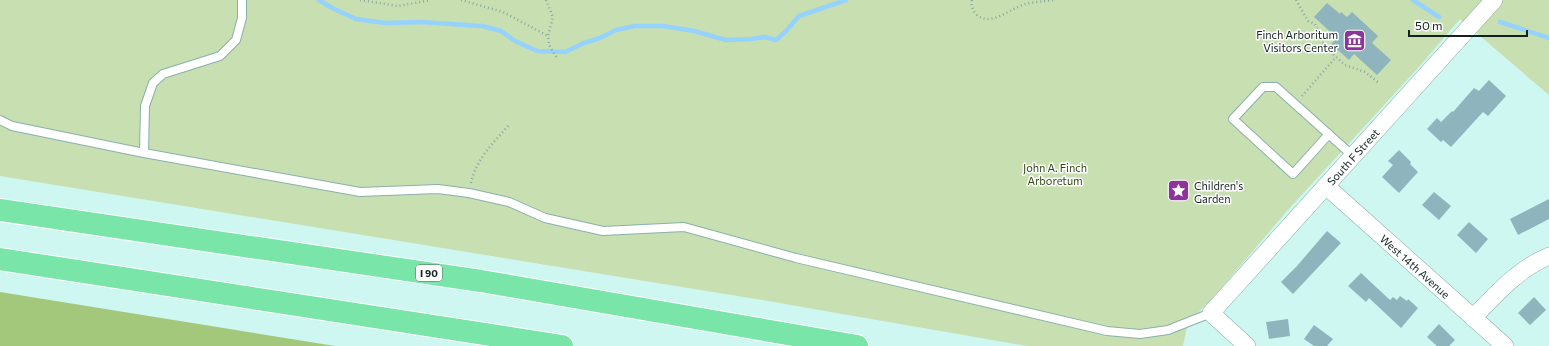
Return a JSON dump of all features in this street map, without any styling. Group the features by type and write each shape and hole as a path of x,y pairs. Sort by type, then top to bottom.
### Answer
{"highway":[{"name":"I 90","path":"0,210 481,281 856,346"},
{"path":"0,259 562,346"}],"street":[{"name":"South F Street","path":"1212,313 1494,0"},
{"name":"West 14th Avenue","path":"1326,186 1505,346"},
{"path":"1473,318 1508,281 1534,262 1549,256"},
{"path":"1212,313 1247,346"}],"lane":[{"path":"144,153 145,106 153,83 163,74 220,56 236,40 242,18 242,0"},
{"path":"1329,134 1293,174 1233,119 1263,87 1276,87 1329,134 1353,156"},
{"path":"0,120 12,126 144,153 360,192 438,189 469,193 509,202 545,218 602,230 684,227 796,258 1107,331 1140,334 1168,330 1212,313"}],"path":[{"path":"360,0 398,6 431,0"},
{"path":"461,0 503,12 548,36"},
{"path":"546,0 553,17 548,36 549,45 557,58"},
{"path":"972,0 972,5 977,16 994,18 1023,5 1056,0"},
{"path":"1296,0 1308,21 1315,24 1325,46 1345,65 1365,72 1378,83"},
{"path":"1307,90 1336,57"},
{"path":"472,174 486,151 510,124"}],"green space":[{"name":"John A. Finch Arboretum","path":"0,0 1549,0 1549,95 1460,19 1418,68 1287,211 1212,299 1188,323 1183,346 1027,346 762,300 0,176"},
{"path":"0,292 335,346 0,346"}],"building":[{"name":"Finch Arboritum Visitors Center","path":"1327,3 1340,14 1341,12 1347,17 1352,12 1378,36 1372,43 1391,60 1377,75 1354,54 1349,60 1331,44 1337,38 1314,17"},
{"path":"1489,80 1506,96 1488,116 1483,112 1451,147 1443,140 1441,142 1427,129 1437,118 1441,122 1452,111 1453,112 1474,88 1479,91"},
{"path":"1399,150 1411,162 1410,164 1418,172 1399,193 1382,177 1393,165 1388,161"},
{"path":"1434,192 1451,206 1439,220 1422,205"},
{"path":"1549,199 1549,219 1518,235 1510,219"},
{"path":"1469,222 1488,239 1476,253 1457,235"},
{"path":"1327,231 1341,243 1293,294 1281,282"},
{"path":"1361,273 1390,300 1393,297 1397,300 1400,296 1407,301 1408,299 1418,308 1401,328 1369,298 1366,302 1348,286"},
{"path":"1534,297 1546,310 1530,325 1518,313"},
{"path":"1288,319 1290,336 1269,339 1266,322"},
{"path":"1439,324 1455,340 1449,346 1437,346 1427,337"},
{"path":"1314,325 1333,339 1327,346 1314,346 1304,339"}],"waterway":[{"path":"319,0 356,19 385,23 421,22 482,26 501,31 515,41 537,51 565,52 616,30 635,26 663,26 694,31 726,40 765,37 776,40 799,16 846,0"},
{"path":"1413,0 1439,17"},
{"path":"1500,22 1549,38"}],"place":[{"name":"Finch Arboritum Visitors Center","path":"1354,40"},
{"name":"Children's Garden","path":"1178,191"}]}
